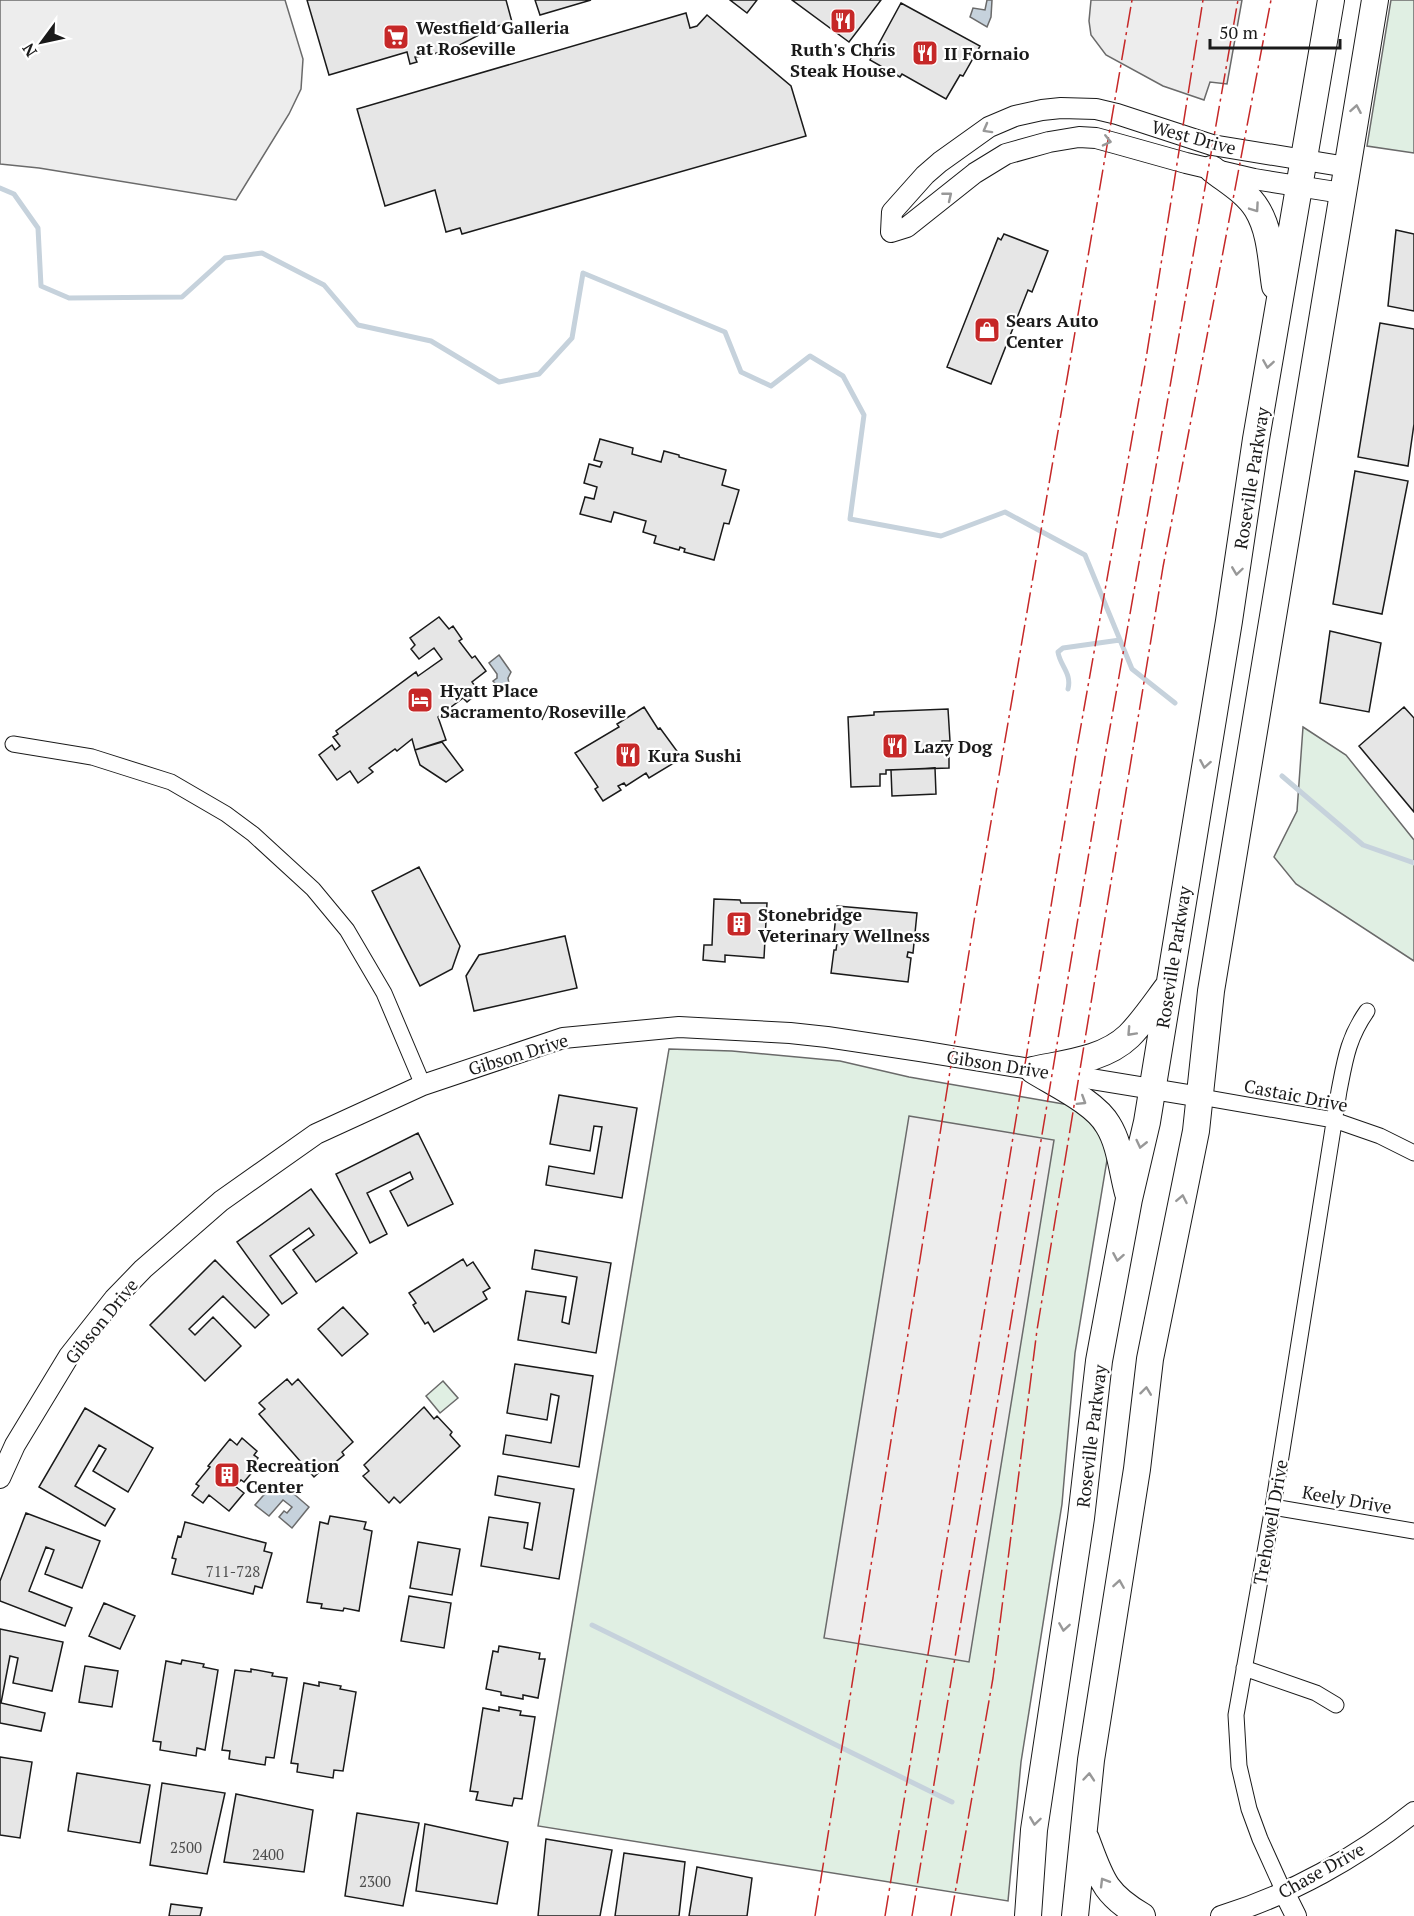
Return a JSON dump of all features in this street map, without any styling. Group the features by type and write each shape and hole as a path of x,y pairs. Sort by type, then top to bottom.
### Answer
{"main road":[{"name":"Roseville Parkway","path":"1028,1916 1034,1830 1082,1518 1099,1360 1152,1088 1278,307 1331,0"},
{"path":"1075,1916 1091,1761 1137,1469 1150,1359 1201,1097 1211,991 1375,0"},
{"path":"1212,169 1241,191 1257,208 1266,228 1278,307"},
{"path":"1033,1070 1099,1055 1119,1044 1130,1035 1168,987"},
{"path":"1033,1070 1094,1109 1107,1123 1113,1136 1129,1199"},
{"path":"1084,1835 1102,1882 1114,1898 1142,1916"}],"street":[{"name":"West Drive","path":"1342,193 1212,169 1096,138 1078,137 1018,149 997,159 975,172 907,227 891,232 892,212 925,175 940,162 989,127 1015,116 1042,110 1061,108 1096,110 1117,114 1212,145 1347,167"},
{"path":"13,744 92,758 171,782 226,814 253,834 313,889 348,930 384,993 423,1084"},
{"name":"Trehowell Drive","path":"1296,1916 1248,1809 1239,1766 1236,1715 1273,1506 1347,1048 1354,1029 1367,1011"},
{"name":"Gibson Drive","path":"0,1478 15,1445 69,1356 114,1299 143,1269 221,1201 316,1134 423,1084 563,1038 679,1027 827,1037 1201,1097"},
{"name":"Castaic Drive","path":"1201,1097 1334,1120 1380,1136 1414,1153"},
{"name":"Keely Drive","path":"1273,1506 1414,1531"},
{"path":"1244,1668 1316,1693 1336,1705"},
{"name":"Chase Drive","path":"1221,1916 1251,1907 1326,1870 1372,1842 1414,1812"}],"green space":[{"path":"1391,0 1414,0 1414,153 1367,146"},
{"path":"1303,727 1346,755 1414,840 1414,961 1296,884 1274,857 1297,811"},
{"path":"669,1049 732,1051 840,1061 909,1077 1075,1106 1095,1122 1102,1134 1107,1160 1075,1353 1062,1504 1021,1762 1008,1901 538,1826"},
{"path":"443,1381 458,1398 440,1413 426,1396"}],"shaded area":[{"path":"0,0 285,0 303,59 301,89 289,114 236,200 39,168 0,164"},
{"path":"987,0 992,0 991,17 987,27 970,17 973,8 985,10"},
{"path":"1091,0 1242,0 1227,84 1210,82 1204,100 1163,86 1106,55 1091,35 1089,21"},
{"path":"499,655 511,672 508,678 509,684 501,690 493,681 497,678 497,674 489,663"},
{"path":"909,1116 1054,1140 969,1662 824,1638"},
{"path":"280,1482 309,1507 292,1528 279,1517 292,1507 283,1500 269,1516 255,1505 269,1489 272,1491"}],"building":[{"name":"Westfield Galleria at Roseville","path":"307,0 506,0 512,22 480,31 481,34 454,48 415,57 417,62 410,64 407,52 329,75"},
{"name":"Westfield Galleria at Roseville","path":"535,0 591,0 540,15"},
{"path":"730,0 757,0 747,13"},
{"name":"Ruth's Chris Steak House","path":"792,0 881,0 849,42"},
{"name":"II Fornaio","path":"901,3 980,46 963,76 960,75 946,99 902,74 900,77 870,60"},
{"path":"686,13 690,28 697,26 707,15 791,86 806,136 462,234 460,228 446,232 435,190 385,206 357,109"},
{"path":"1396,230 1414,234 1414,311 1388,306"},
{"name":"Sears Auto Center","path":"1004,234 1048,251 1032,292 1028,290 991,384 947,367 998,238 1001,240"},
{"path":"1380,323 1414,329 1414,424 1408,466 1358,457"},
{"path":"600,439 633,448 632,454 661,462 664,451 726,470 722,485 739,490 729,524 724,523 714,560 684,552 685,549 680,547 679,550 654,543 656,536 643,532 646,521 614,512 611,522 580,514 585,497 594,499 597,487 584,483 589,464 600,467 602,462 594,460"},
{"path":"1355,471 1408,481 1382,614 1333,604"},
{"name":"Hyatt Place Sacramento/Roseville","path":"439,617 449,629 453,626 462,639 459,641 472,658 475,656 486,671 472,682 479,692 467,702 463,698 438,717 446,740 415,750 412,739 369,768 373,772 358,783 350,771 337,780 319,755 332,745 335,750 340,746 333,737 338,734 336,731 416,672 418,676 442,659 434,648 419,659 411,649 415,645 410,638"},
{"path":"1330,631 1381,643 1369,712 1320,703"},
{"name":"Kura Sushi","path":"644,707 658,729 660,728 682,758 649,778 646,773 626,786 624,783 618,786 621,790 603,801 595,789 598,787 575,753 619,727 617,724"},
{"path":"1404,707 1414,718 1414,812 1359,746"},
{"name":"Lazy Dog","path":"948,709 950,741 942,741 942,750 949,750 949,768 886,770 886,774 880,774 880,786 851,787 848,717 874,715 874,712"},
{"path":"442,742 463,770 446,782 420,765 415,750"},
{"path":"935,768 936,794 892,796 891,770"},
{"path":"419,867 460,946 452,969 420,986 372,891"},
{"name":"Stonebridge Veterinary Wellness","path":"714,899 740,900 741,903 767,903 764,958 725,955 725,962 703,960 704,945 712,945"},
{"path":"837,906 917,913 913,953 908,952 907,957 911,958 908,982 831,973 837,943 833,943"},
{"path":"565,936 577,988 474,1011 466,976 479,955"},
{"path":"559,1095 637,1108 622,1198 546,1185 549,1166 594,1174 602,1127 594,1126 590,1151 550,1144"},
{"path":"418,1133 453,1204 408,1226 390,1191 413,1179 410,1172 367,1193 387,1234 370,1243 336,1174"},
{"path":"311,1189 357,1253 316,1282 293,1250 314,1235 309,1228 270,1256 297,1293 282,1304 237,1242"},
{"path":"535,1250 611,1263 596,1353 518,1340 526,1291 566,1297 562,1322 569,1324 577,1277 532,1269"},
{"path":"463,1259 467,1266 473,1262 490,1288 483,1292 487,1299 434,1332 428,1322 425,1324 413,1305 416,1303 409,1293"},
{"path":"215,1260 269,1315 255,1328 223,1296 189,1329 195,1335 213,1317 241,1346 205,1381 150,1325"},
{"path":"343,1307 368,1334 342,1356 318,1329"},
{"path":"515,1364 593,1376 579,1467 503,1454 506,1435 551,1443 559,1396 551,1394 547,1420 507,1413"},
{"path":"287,1379 292,1385 298,1379 353,1442 342,1452 344,1455 314,1477 259,1414 265,1409 259,1403"},
{"path":"424,1407 434,1419 437,1416 452,1432 450,1435 460,1446 400,1503 394,1497 389,1503 363,1476 369,1471 364,1465"},
{"path":"85,1408 153,1448 128,1492 93,1471 106,1449 99,1445 75,1486 115,1509 105,1526 39,1487"},
{"name":"Recreation Center","path":"242,1438 257,1451 254,1455 258,1458 251,1468 254,1470 244,1482 241,1480 235,1486 244,1493 229,1511 209,1495 203,1503 192,1495 199,1486 196,1484 210,1467 208,1466 230,1439 237,1445"},
{"path":"498,1476 574,1489 559,1579 481,1566 489,1517 528,1523 524,1548 532,1550 540,1503 495,1495"},
{"path":"26,1513 100,1541 82,1588 45,1574 54,1550 46,1547 29,1591 72,1608 65,1626 0,1601 0,1581"},
{"path":"330,1516 366,1522 364,1529 372,1531 359,1611 344,1608 343,1611 321,1608 322,1604 307,1602 320,1522 328,1524"},
{"path":"185,1522 266,1543 264,1551 272,1553 262,1588 255,1586 253,1594 172,1574 176,1559 172,1558 178,1536 181,1537"},
{"path":"418,1542 460,1549 452,1595 410,1588"},
{"path":"409,1596 451,1603 444,1648 401,1641"},
{"path":"104,1603 135,1616 120,1649 89,1636"},
{"path":"0,1629 63,1642 52,1691 13,1683 18,1658 10,1656 1,1703 45,1713 41,1731 0,1723"},
{"path":"499,1646 540,1653 539,1659 545,1659 538,1698 523,1695 523,1699 501,1695 501,1692 486,1689 493,1651 498,1652"},
{"path":"182,1660 204,1664 203,1667 218,1670 205,1750 197,1748 196,1756 160,1750 161,1742 153,1741 166,1661 181,1664"},
{"path":"85,1666 118,1671 112,1707 79,1702"},
{"path":"251,1669 287,1678 274,1758 266,1757 265,1765 229,1759 230,1751 222,1750 235,1670 251,1672"},
{"path":"319,1682 341,1686 340,1689 356,1692 343,1771 334,1770 333,1778 297,1772 298,1764 291,1763 304,1683 319,1686"},
{"path":"499,1707 521,1711 520,1715 535,1717 522,1799 514,1798 512,1806 476,1800 478,1792 470,1791 483,1708 499,1711"},
{"path":"0,1757 32,1762 20,1838 0,1835"},
{"path":"77,1773 150,1785 140,1843 68,1831"},
{"path":"162,1783 225,1793 207,1874 150,1865"},
{"path":"236,1794 313,1810 304,1872 224,1862"},
{"path":"357,1813 419,1823 403,1906 345,1896"},
{"path":"425,1824 508,1842 497,1904 416,1891"},
{"path":"546,1839 612,1850 600,1916 538,1916"},
{"path":"624,1853 685,1862 679,1916 615,1916"},
{"path":"697,1867 752,1878 747,1916 689,1916"},
{"path":"171,1904 202,1908 200,1916 169,1916"}],"waterway":[{"path":"0,188 14,194 38,228 41,286 69,298 182,297 225,258 262,253 324,285 358,325 431,341 499,382 539,374 572,338 583,273 725,332 741,372 771,386 810,356 843,376 864,415 850,519 941,536 1005,512 1085,555 1132,669 1175,703"},
{"path":"1068,689 1067,674 1058,652 1063,648 1120,640"},
{"path":"1282,776 1363,845 1414,863"},
{"path":"592,1625 952,1802"}],"power":[{"path":"815,1916 974,921 1132,0"},
{"path":"885,1916 1077,748 1145,365 1203,0"},
{"path":"912,1916 1105,756 1238,0"},
{"path":"951,1916 993,1678 1037,1330 1163,567 1271,0"}],"place":[{"name":"Ruth's Chris Steak House","path":"843,21"},
{"name":"Westfield Galleria at Roseville","path":"396,37"},
{"name":"II Fornaio","path":"925,53"},
{"name":"Sears Auto Center","path":"987,330"},
{"name":"Hyatt Place Sacramento/Roseville","path":"420,700"},
{"name":"Lazy Dog","path":"895,746"},
{"name":"Kura Sushi","path":"628,755"},
{"name":"Stonebridge Veterinary Wellness","path":"739,924"},
{"name":"Recreation Center","path":"227,1475"}]}
